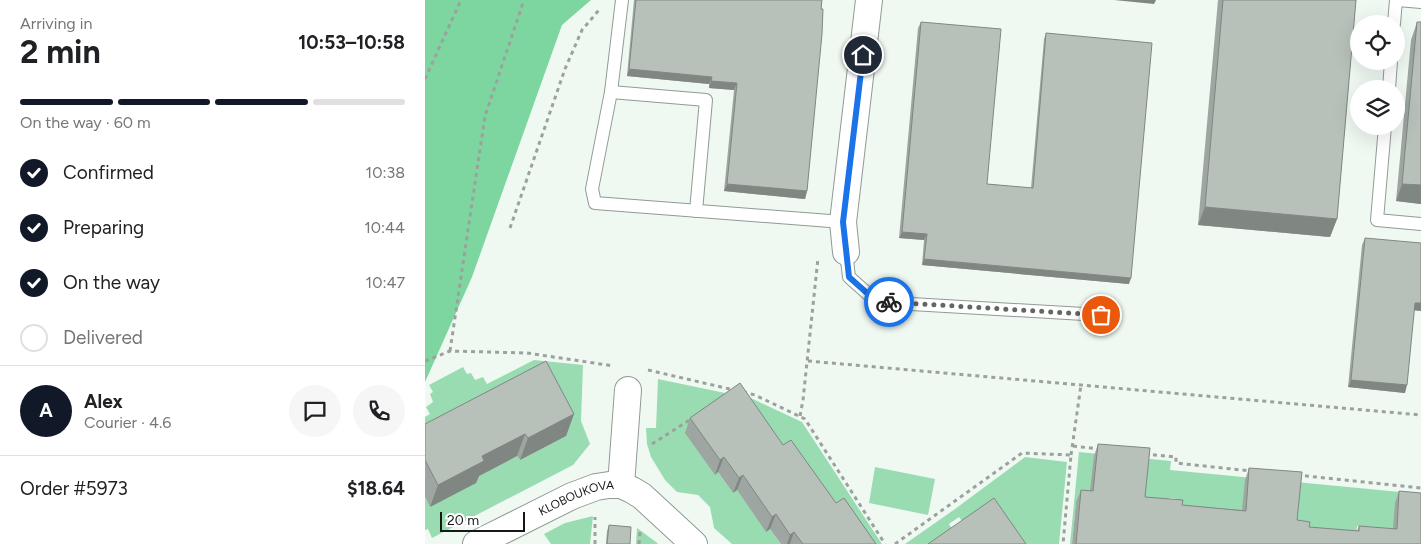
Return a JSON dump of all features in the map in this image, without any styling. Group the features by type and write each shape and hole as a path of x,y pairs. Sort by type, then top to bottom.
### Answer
{"street":[{"path":"846,252 833,221 869,0"},
{"path":"621,485 629,379"},
{"name":"KLOBOUKOVA","path":"476,544 596,486 621,485 642,496 694,544"}],"lane":[{"path":"622,0 611,92 592,189 595,204 833,221"},
{"path":"1395,15 1397,0 1421,2"},
{"path":"611,92 705,100 696,211"},
{"path":"1384,135 1377,220 1421,224"},
{"path":"846,252 849,277 877,302 1101,315"}],"path":[{"path":"425,79 461,0"},
{"path":"450,351 485,116 524,0"},
{"path":"510,228 565,69 582,30 601,8"},
{"path":"799,416 833,221"},
{"path":"425,362 450,351 527,353 629,379 654,371 755,394 805,419 885,544"},
{"path":"808,362 1421,415"},
{"path":"1063,544 1071,455 1081,385"},
{"path":"728,395 736,390"},
{"path":"649,446 696,415"},
{"path":"1073,446 1101,449"},
{"path":"895,544 1021,453 1071,455"},
{"path":"1139,453 1176,457 1176,463 1254,471"},
{"path":"1293,475 1421,488"}],"green space":[{"path":"425,0 591,0 562,25 472,277 425,382"},
{"path":"534,360 583,365 581,421 590,444 573,465 432,538 428,529 425,530 425,497 430,507 474,478 517,456 520,460 566,436 425,442 425,417 430,414 426,407 433,402 430,394 433,392 429,385 463,367 467,374 471,373 475,380 483,377 487,384"},
{"path":"658,379 725,393 740,393 802,422 882,544 860,544 734,398 715,475 718,472 733,493 737,490 766,531 770,529 781,544 732,544 714,528 710,507 698,495 677,492 665,480 651,457 647,444 646,428 656,428"},
{"path":"1079,452 1171,461 1170,470 1421,494 1392,544 1365,539 1366,526 1357,526 1356,538 1241,528 1177,512 1178,499 1169,498 1168,511 1076,503 1072,544 1070,544"},
{"path":"1025,457 1067,462 1059,544 1011,544 967,528 959,517 949,524 956,536 944,544 905,544 955,509"},
{"path":"875,467 935,479 928,515 869,503"},
{"path":"593,516 590,544 551,544 544,534 565,523"},
{"path":"637,528 656,542 658,544 636,544"}],"building":[{"path":"636,0 822,0 822,34 807,191 727,184 737,83 711,81 712,77 629,69"},
{"path":"1223,0 1356,0 1355,15 1350,15 1350,69 1337,219 1205,207"},
{"path":"921,22 1001,29 987,184 1033,188 1046,33 1152,43 1131,278 924,259 927,234 902,232"},
{"path":"1417,22 1421,22 1421,185 1402,184"},
{"path":"1365,238 1421,243 1421,303 1415,303 1407,385 1351,380"},
{"path":"546,361 574,414 528,438 525,434 482,456 484,461 438,485 425,460 425,424"},
{"path":"740,383 783,445 791,440 836,503 844,498 876,544 803,544 794,532 790,535 776,514 772,517 743,475 739,478 724,457 720,460 690,418"},
{"path":"1098,444 1150,448 1145,497 1183,500 1182,505 1246,511 1249,468 1302,472 1297,520 1310,522 1309,527 1359,531 1359,526 1397,529 1399,491 1421,493 1421,544 1076,544 1081,490 1093,491"},
{"path":"994,498 1026,544 928,544"},
{"path":"609,525 631,527 630,544 607,544"}],"way so far":[{"path":"889,302 1101,315"}],"route":[{"path":"863,55 843,222 849,277 877,302 889,302"}]}
